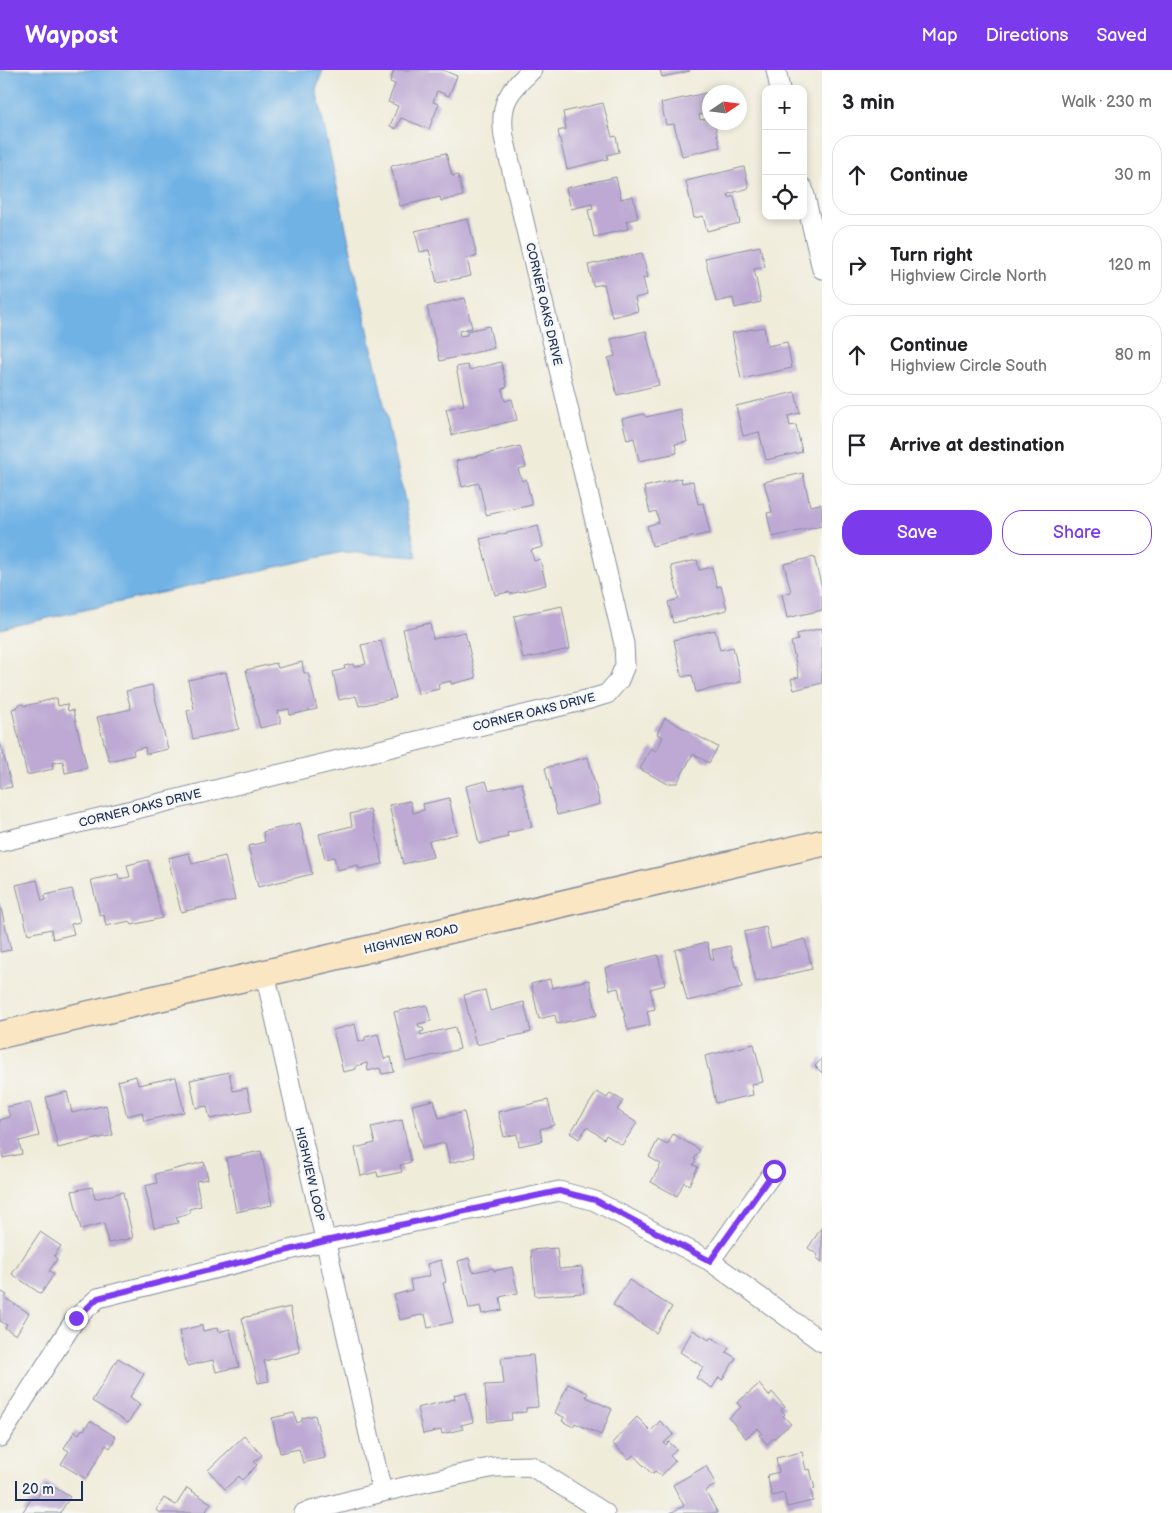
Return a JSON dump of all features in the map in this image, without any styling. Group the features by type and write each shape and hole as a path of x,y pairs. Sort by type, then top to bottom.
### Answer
{"street":[{"name":"CORNER OAKS DRIVE","path":"0,842 590,699 606,694 619,680 625,665 624,644 506,146 502,121 504,107 509,94 517,83 532,70"},
{"path":"776,70 779,85"},
{"path":"807,205 822,269"},
{"name":"HIGHVIEW ROAD","path":"0,1036 822,843"},
{"name":"HIGHVIEW LOOP","path":"265,974 382,1492"},
{"path":"710,1261 774,1171"},
{"path":"1,1435 76,1318 98,1298 325,1241 559,1191 595,1200 710,1261 822,1342"},
{"path":"304,1513 382,1492 494,1467 531,1466 606,1513"}],"water":[{"path":"0,70 323,70 316,89 417,557 343,552 0,629"}],"building":[{"path":"394,70 443,70 457,76 449,96 437,91 433,102 439,104 429,129 401,118 396,129 390,126 398,106 388,102 395,84 390,82"},
{"path":"660,70 689,70 690,71 662,77"},
{"path":"702,94 702,114 699,115 700,120 702,120 702,130 716,130 720,147 682,156 674,124 666,125 661,103"},
{"path":"603,103 612,137 616,136 619,152 607,155 608,159 567,169 558,131 566,129 563,112"},
{"path":"446,153 452,176 458,175 463,196 441,201 440,197 400,206 391,166"},
{"path":"744,167 749,188 728,194 729,198 734,196 740,223 707,231 703,216 694,218 686,181"},
{"path":"616,177 621,199 633,196 638,218 626,221 628,229 594,237 588,210 593,209 592,204 571,209 566,188"},
{"path":"468,219 477,256 467,258 471,276 437,283 429,250 420,252 415,231"},
{"path":"760,246 765,267 754,269 761,302 735,308 733,298 716,302 705,258"},
{"path":"642,253 648,277 643,278 647,295 635,298 638,311 612,317 604,284 593,286 588,265"},
{"path":"465,298 472,328 459,331 460,336 467,335 467,331 489,326 494,348 440,361 427,307"},
{"path":"764,327 767,346 787,342 792,368 741,379 732,333"},
{"path":"646,331 659,385 617,395 608,358 615,356 611,339"},
{"path":"501,362 507,387 502,389 505,401 512,399 517,420 452,435 446,409 464,405 456,367 468,365 469,370"},
{"path":"795,392 800,413 788,416 790,426 796,425 802,452 766,460 759,432 743,436 736,406"},
{"path":"680,409 687,442 675,444 677,453 639,461 634,438 627,440 622,419 644,414 646,417"},
{"path":"520,446 526,467 518,469 522,481 526,479 532,505 486,515 479,483 462,487 456,461"},
{"path":"803,473 810,506 821,504 822,526 772,537 767,513 772,512 764,482"},
{"path":"681,478 682,483 693,481 698,504 703,503 710,533 652,546 647,526 659,522 656,511 650,513 644,487"},
{"path":"538,526 543,547 531,550 534,561 540,559 546,585 510,594 509,592 495,595 480,539"},
{"path":"814,557 822,588 822,610 787,618 782,594 791,592 784,564"},
{"path":"697,560 699,570 712,567 717,587 721,586 727,610 673,623 668,602 679,599 671,566"},
{"path":"562,606 570,649 523,659 514,616"},
{"path":"430,623 433,639 465,632 476,678 451,684 451,681 438,684 439,689 418,694 403,629"},
{"path":"822,628 822,683 794,690 791,679 799,677 791,642 798,640 797,634"},
{"path":"715,630 720,650 733,647 741,682 696,692 692,675 682,677 674,640"},
{"path":"381,641 396,698 359,706 356,696 339,700 333,672 345,669 344,666 353,664 354,667 366,664 361,645"},
{"path":"302,662 304,673 308,673 317,709 290,715 289,709 278,711 281,723 260,728 246,670 276,663 278,668"},
{"path":"226,672 239,729 193,739 187,711 194,709 188,680"},
{"path":"152,685 168,749 146,754 145,747 133,750 134,755 109,761 97,717 131,709 126,691"},
{"path":"57,698 58,706 67,704 68,711 73,710 87,768 65,773 63,761 52,763 53,769 27,775 12,709 22,704 25,706"},
{"path":"665,718 718,747 709,763 693,754 677,783 668,784 640,769 651,748 656,751 663,737 657,734"},
{"path":"0,741 12,787 0,789"},
{"path":"588,757 600,804 557,815 545,768"},
{"path":"486,781 489,790 522,783 532,827 507,833 508,837 479,844 466,786"},
{"path":"449,798 457,834 429,841 433,857 403,864 389,805 410,801 413,813 424,810 423,804"},
{"path":"370,809 383,864 359,869 358,865 337,870 334,857 325,859 319,834 352,826 350,814"},
{"path":"300,823 312,874 258,887 248,846 265,842 263,832"},
{"path":"189,853 192,864 225,856 235,900 181,912 168,858"},
{"path":"148,860 162,918 132,925 130,921 106,926 104,915 100,916 91,880 118,874 119,879 130,877 127,865"},
{"path":"37,880 42,901 46,900 45,895 72,889 80,922 71,924 74,934 53,939 51,929 28,934 16,885"},
{"path":"0,904 11,950 0,952"},
{"path":"766,927 771,948 805,939 812,969 756,982 744,932"},
{"path":"707,942 711,960 714,960 712,950 730,946 742,988 687,1001 675,950"},
{"path":"658,955 665,985 650,989 655,1009 647,1011 650,1025 628,1030 618,988 610,990 605,968"},
{"path":"550,979 552,988 589,980 597,1015 557,1024 555,1015 539,1019 531,984"},
{"path":"485,990 490,1011 524,1002 531,1032 476,1045 464,995"},
{"path":"427,1005 431,1021 418,1024 419,1028 423,1028 424,1031 420,1032 421,1035 455,1027 460,1049 406,1062 394,1012"},
{"path":"355,1024 359,1042 365,1040 365,1037 378,1034 384,1059 391,1057 394,1072 382,1074 380,1068 368,1071 367,1063 356,1066 356,1069 343,1072 333,1030"},
{"path":"754,1044 763,1082 751,1084 753,1095 716,1103 705,1056"},
{"path":"822,1058 822,1073 815,1066"},
{"path":"229,1072 233,1091 247,1088 252,1111 210,1119 207,1106 196,1108 190,1080"},
{"path":"136,1076 138,1085 176,1077 184,1112 144,1121 142,1112 127,1116 118,1081"},
{"path":"67,1092 72,1113 106,1105 113,1135 58,1148 46,1097"},
{"path":"597,1092 607,1098 610,1093 623,1101 617,1110 637,1123 622,1145 606,1135 604,1139 587,1127 579,1139 570,1133"},
{"path":"434,1100 439,1118 464,1112 475,1157 450,1163 445,1143 422,1148 412,1105"},
{"path":"548,1100 554,1125 540,1129 542,1141 519,1146 517,1134 504,1137 498,1112"},
{"path":"30,1102 39,1136 19,1141 22,1154 3,1158 2,1151 0,1151 0,1120 10,1117 7,1107"},
{"path":"402,1120 411,1162 400,1165 402,1172 378,1177 377,1172 361,1176 355,1148 375,1143 371,1127"},
{"path":"673,1134 700,1150 694,1159 696,1160 693,1165 698,1167 689,1185 684,1182 677,1196 651,1182 661,1164 649,1157 658,1140 667,1145"},
{"path":"261,1151 272,1205 236,1212 226,1158"},
{"path":"204,1162 208,1179 196,1181 201,1206 189,1209 190,1213 176,1217 178,1223 154,1228 145,1186 157,1183 155,1174"},
{"path":"92,1187 95,1199 123,1192 133,1238 108,1243 104,1223 81,1229 72,1191"},
{"path":"822,1227 822,1262 816,1258 818,1255 808,1248"},
{"path":"40,1232 61,1246 54,1256 57,1259 49,1271 54,1274 41,1294 12,1274"},
{"path":"557,1248 559,1269 582,1267 584,1293 535,1296 531,1250"},
{"path":"469,1258 473,1272 493,1268 494,1271 512,1267 518,1293 500,1297 502,1310 482,1314 480,1306 469,1309 458,1261"},
{"path":"441,1260 446,1282 443,1283 453,1322 428,1328 425,1314 400,1320 394,1295 412,1290 410,1280 430,1276 427,1264"},
{"path":"629,1280 672,1307 656,1333 613,1305"},
{"path":"0,1291 7,1295 5,1298 29,1313 16,1335 5,1328 7,1325 0,1321"},
{"path":"290,1307 300,1352 264,1361 269,1381 258,1383 242,1318"},
{"path":"202,1325 203,1331 217,1328 218,1332 230,1329 239,1367 216,1372 213,1360 187,1366 179,1331"},
{"path":"693,1330 709,1340 711,1337 729,1348 726,1352 736,1358 722,1380 719,1377 712,1388 696,1378 703,1367 680,1352"},
{"path":"533,1355 538,1407 526,1408 526,1412 511,1413 512,1420 488,1422 485,1385 504,1384 501,1358"},
{"path":"118,1358 144,1374 130,1397 140,1404 128,1423 92,1401"},
{"path":"568,1384 588,1393 586,1397 612,1409 601,1435 575,1423 573,1427 562,1421 564,1417 555,1413"},
{"path":"759,1384 769,1396 772,1392 785,1407 781,1410 785,1414 783,1416 791,1424 767,1444 759,1435 762,1433 758,1428 746,1438 729,1418 741,1407 737,1403"},
{"path":"466,1392 473,1422 461,1425 463,1429 442,1434 441,1430 423,1434 417,1408 455,1399 454,1395"},
{"path":"294,1413 297,1423 302,1421 302,1418 315,1415 325,1458 303,1463 299,1449 280,1453 272,1418"},
{"path":"637,1417 651,1431 660,1421 674,1434 664,1443 666,1445 669,1442 676,1449 670,1456 675,1461 661,1476 655,1471 652,1474 633,1455 629,1459 612,1443"},
{"path":"90,1421 116,1437 110,1448 106,1445 86,1479 61,1464 69,1451 64,1448 75,1431 79,1434"},
{"path":"244,1436 262,1455 254,1462 257,1465 242,1480 239,1476 225,1489 208,1470"},
{"path":"802,1452 806,1470 810,1469 815,1489 811,1490 813,1501 787,1507 784,1493 772,1496 767,1475 779,1472 776,1458"},
{"path":"706,1466 716,1485 705,1491 718,1513 670,1513 684,1506 673,1485"},
{"path":"46,1482 70,1497 60,1513 22,1513 33,1496 37,1498"},
{"path":"187,1488 211,1503 205,1513 161,1513 156,1510 164,1498 176,1505"}],"route":[{"path":"76,1318 98,1298 325,1241 559,1191 595,1200 710,1261 774,1171"}]}
